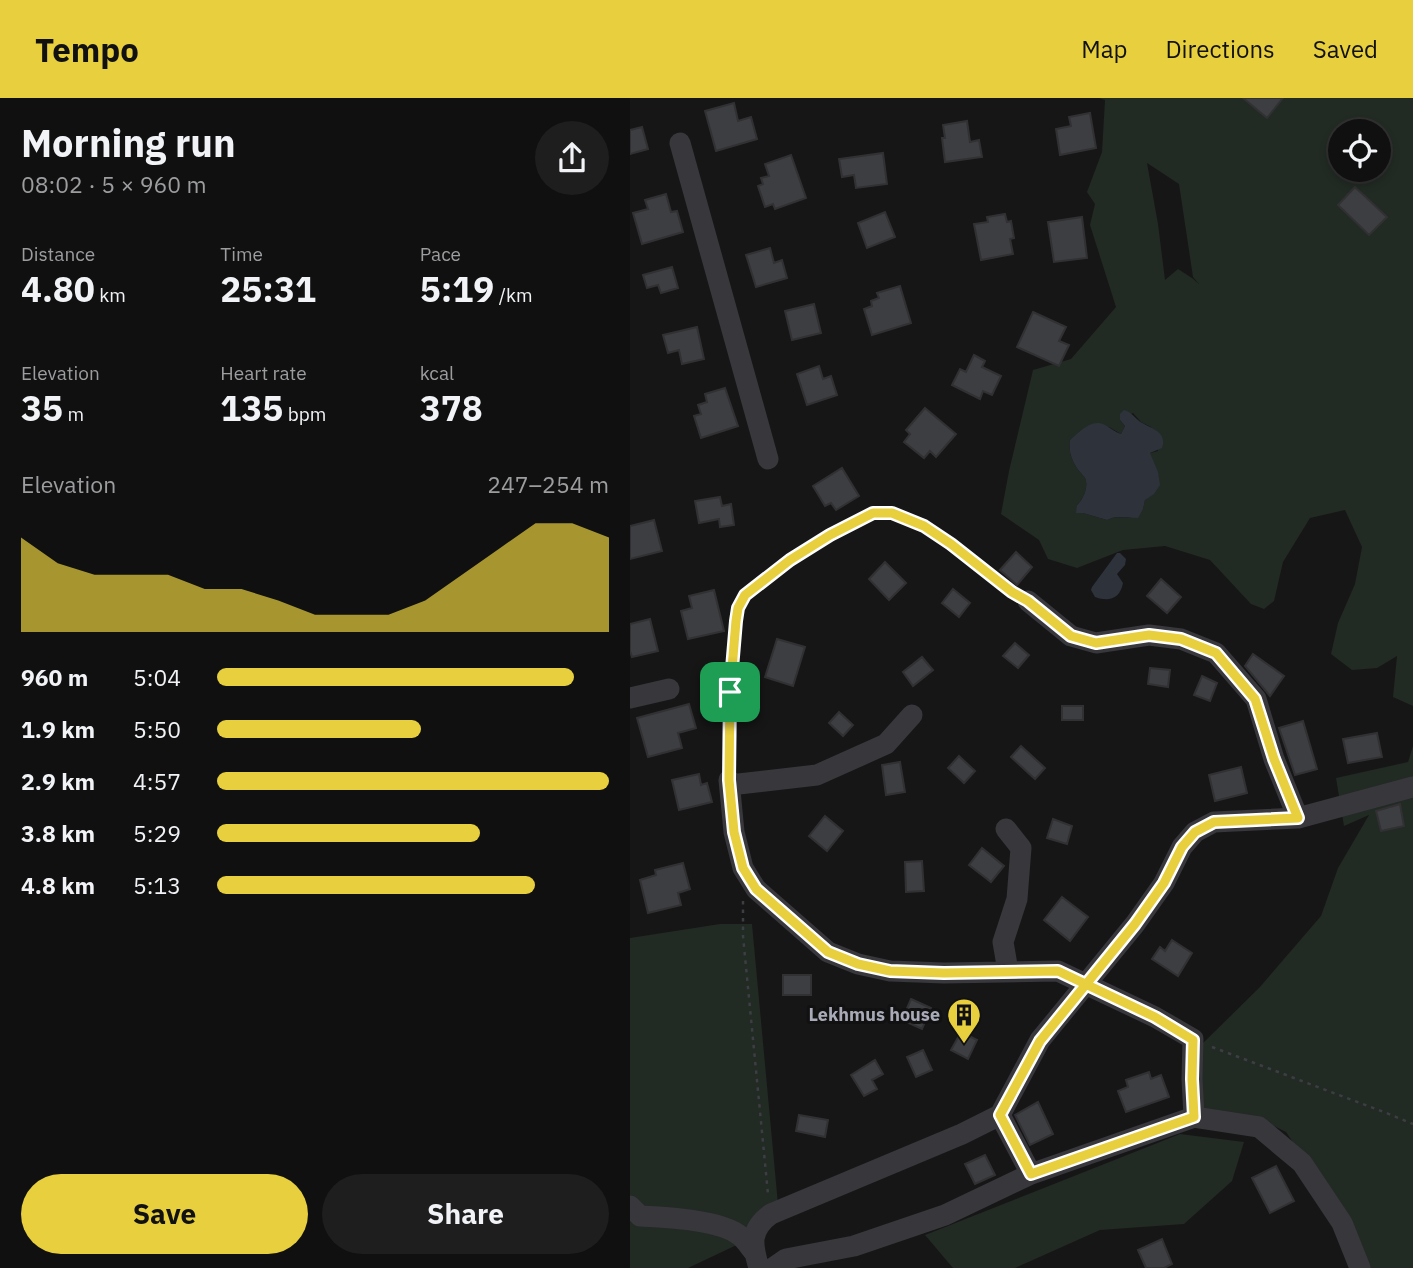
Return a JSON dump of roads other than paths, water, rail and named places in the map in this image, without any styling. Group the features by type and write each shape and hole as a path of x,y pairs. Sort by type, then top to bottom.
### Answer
{"street":[{"path":"680,143 768,459"},
{"path":"1028,601 1071,636 1096,643 1149,635 1181,639 1216,653 1255,699 1274,759 1298,818"},
{"path":"630,698 669,689"},
{"path":"912,715 886,744 817,775 729,783 734,832 743,868 756,889 828,952 858,964 890,971 944,973 1058,971 1155,1017 1193,1040 1194,1117"},
{"path":"756,1260 753,1240 757,1228 771,1214 962,1134 1000,1115 1040,1041 1135,924 1164,883 1182,847 1195,832 1214,822 1298,818 1412,790"},
{"path":"1006,829 1021,848 1017,899 1003,942 1008,971"},
{"path":"1000,1115 1031,1174"},
{"path":"774,1268 786,1259 854,1246 945,1215 1031,1174 1194,1117 1259,1127 1302,1163 1342,1223 1360,1268"},
{"path":"630,1206 640,1216 679,1218 728,1229 742,1237 756,1260"}],"place":[{"name":"Lekhmus house","path":"964,1045"}]}
